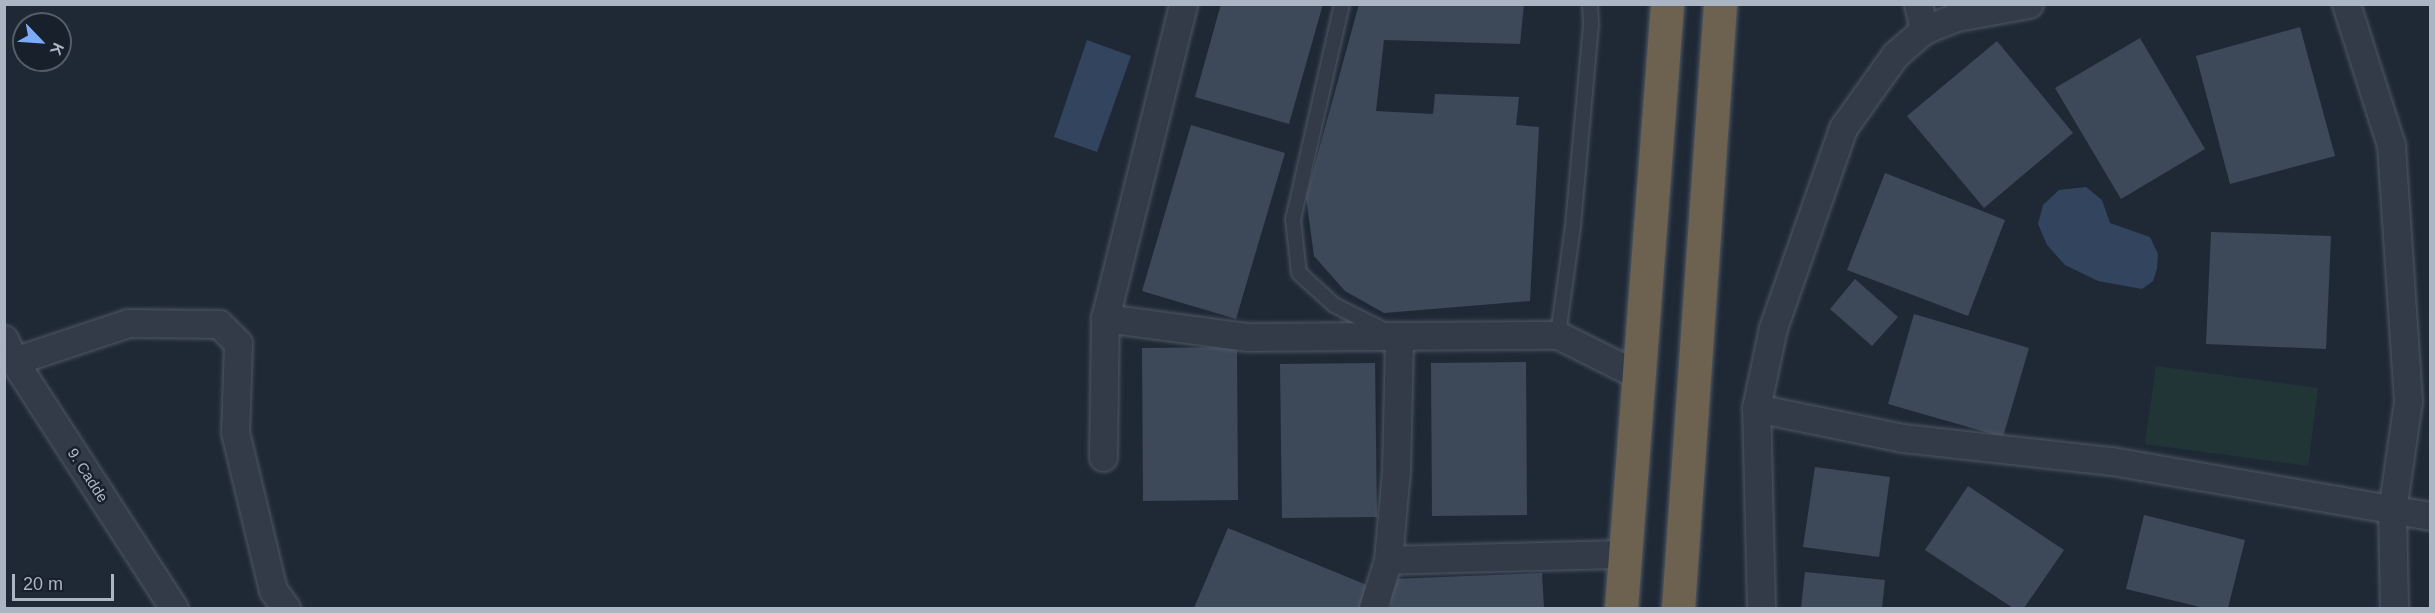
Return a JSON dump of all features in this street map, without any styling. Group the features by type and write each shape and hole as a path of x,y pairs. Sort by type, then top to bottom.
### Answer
{"highway":[{"path":"1621,609 1667,4"},
{"path":"1678,609 1678,576 1720,4"},
{"path":"1678,576 1686,609"}],"street":[{"path":"1103,457 1105,318 1183,4"},
{"path":"1761,609 1756,408 1773,328 1842,128 1921,17 1957,17 2029,4"},
{"path":"2346,4 2391,145 2408,401 2392,511 2394,609"},
{"path":"1105,318 1248,337 1558,335 1638,375"},
{"path":"9,350 129,323 219,324 238,343 235,432 273,590 286,609"},
{"path":"1373,609 1388,560 1396,471 1399,337"},
{"name":"9. Cadde","path":"9,350 174,609"},
{"path":"1756,408 1903,438 2112,461 2430,516"},
{"path":"1388,560 1625,554"}],"lane":[{"path":"1342,4 1293,219 1299,273 1334,305 1399,337"},
{"path":"1558,335 1574,214 1591,24 1590,4"}],"green space":[{"path":"2156,366 2318,388 2308,466 2145,444"}],"water":[{"path":"1087,40 1131,56 1097,152 1054,137"},
{"path":"2086,187 2102,200 2110,223 2150,237 2158,254 2157,269 2153,281 2142,289 2098,281 2065,265 2047,245 2038,224 2043,205 2059,190"}],"building":[{"path":"1221,4 1323,4 1289,124 1195,97"},
{"path":"1359,4 1524,4 1520,44 1384,40 1376,111 1433,114 1435,94 1519,97 1516,125 1539,127 1530,301 1384,313 1345,291 1314,256 1306,197"},
{"path":"2300,27 2335,156 2230,184 2196,56"},
{"path":"2140,38 2205,149 2121,199 2055,88"},
{"path":"1997,41 2073,133 1984,208 1907,116"},
{"path":"1191,125 1285,153 1236,319 1142,291"},
{"path":"1885,173 2005,220 1968,316 1847,270"},
{"path":"2211,232 2331,236 2326,349 2206,344"},
{"path":"1855,279 1898,317 1872,346 1830,309"},
{"path":"1914,314 2029,348 2003,437 1888,404"},
{"path":"1237,347 1238,500 1143,501 1142,348"},
{"path":"1526,362 1527,515 1432,516 1431,363"},
{"path":"1375,363 1377,517 1282,518 1280,364"},
{"path":"1815,467 1890,477 1879,557 1803,547"},
{"path":"1968,486 2064,550 2024,608 2013,608 1925,550"},
{"path":"2144,515 2245,540 2228,608 2204,608 2126,589"},
{"path":"1228,528 1369,586 1360,608 1194,608"},
{"path":"1805,572 1885,580 1882,608 1801,608"},
{"path":"1542,573 1544,608 1391,608 1390,579"}]}
